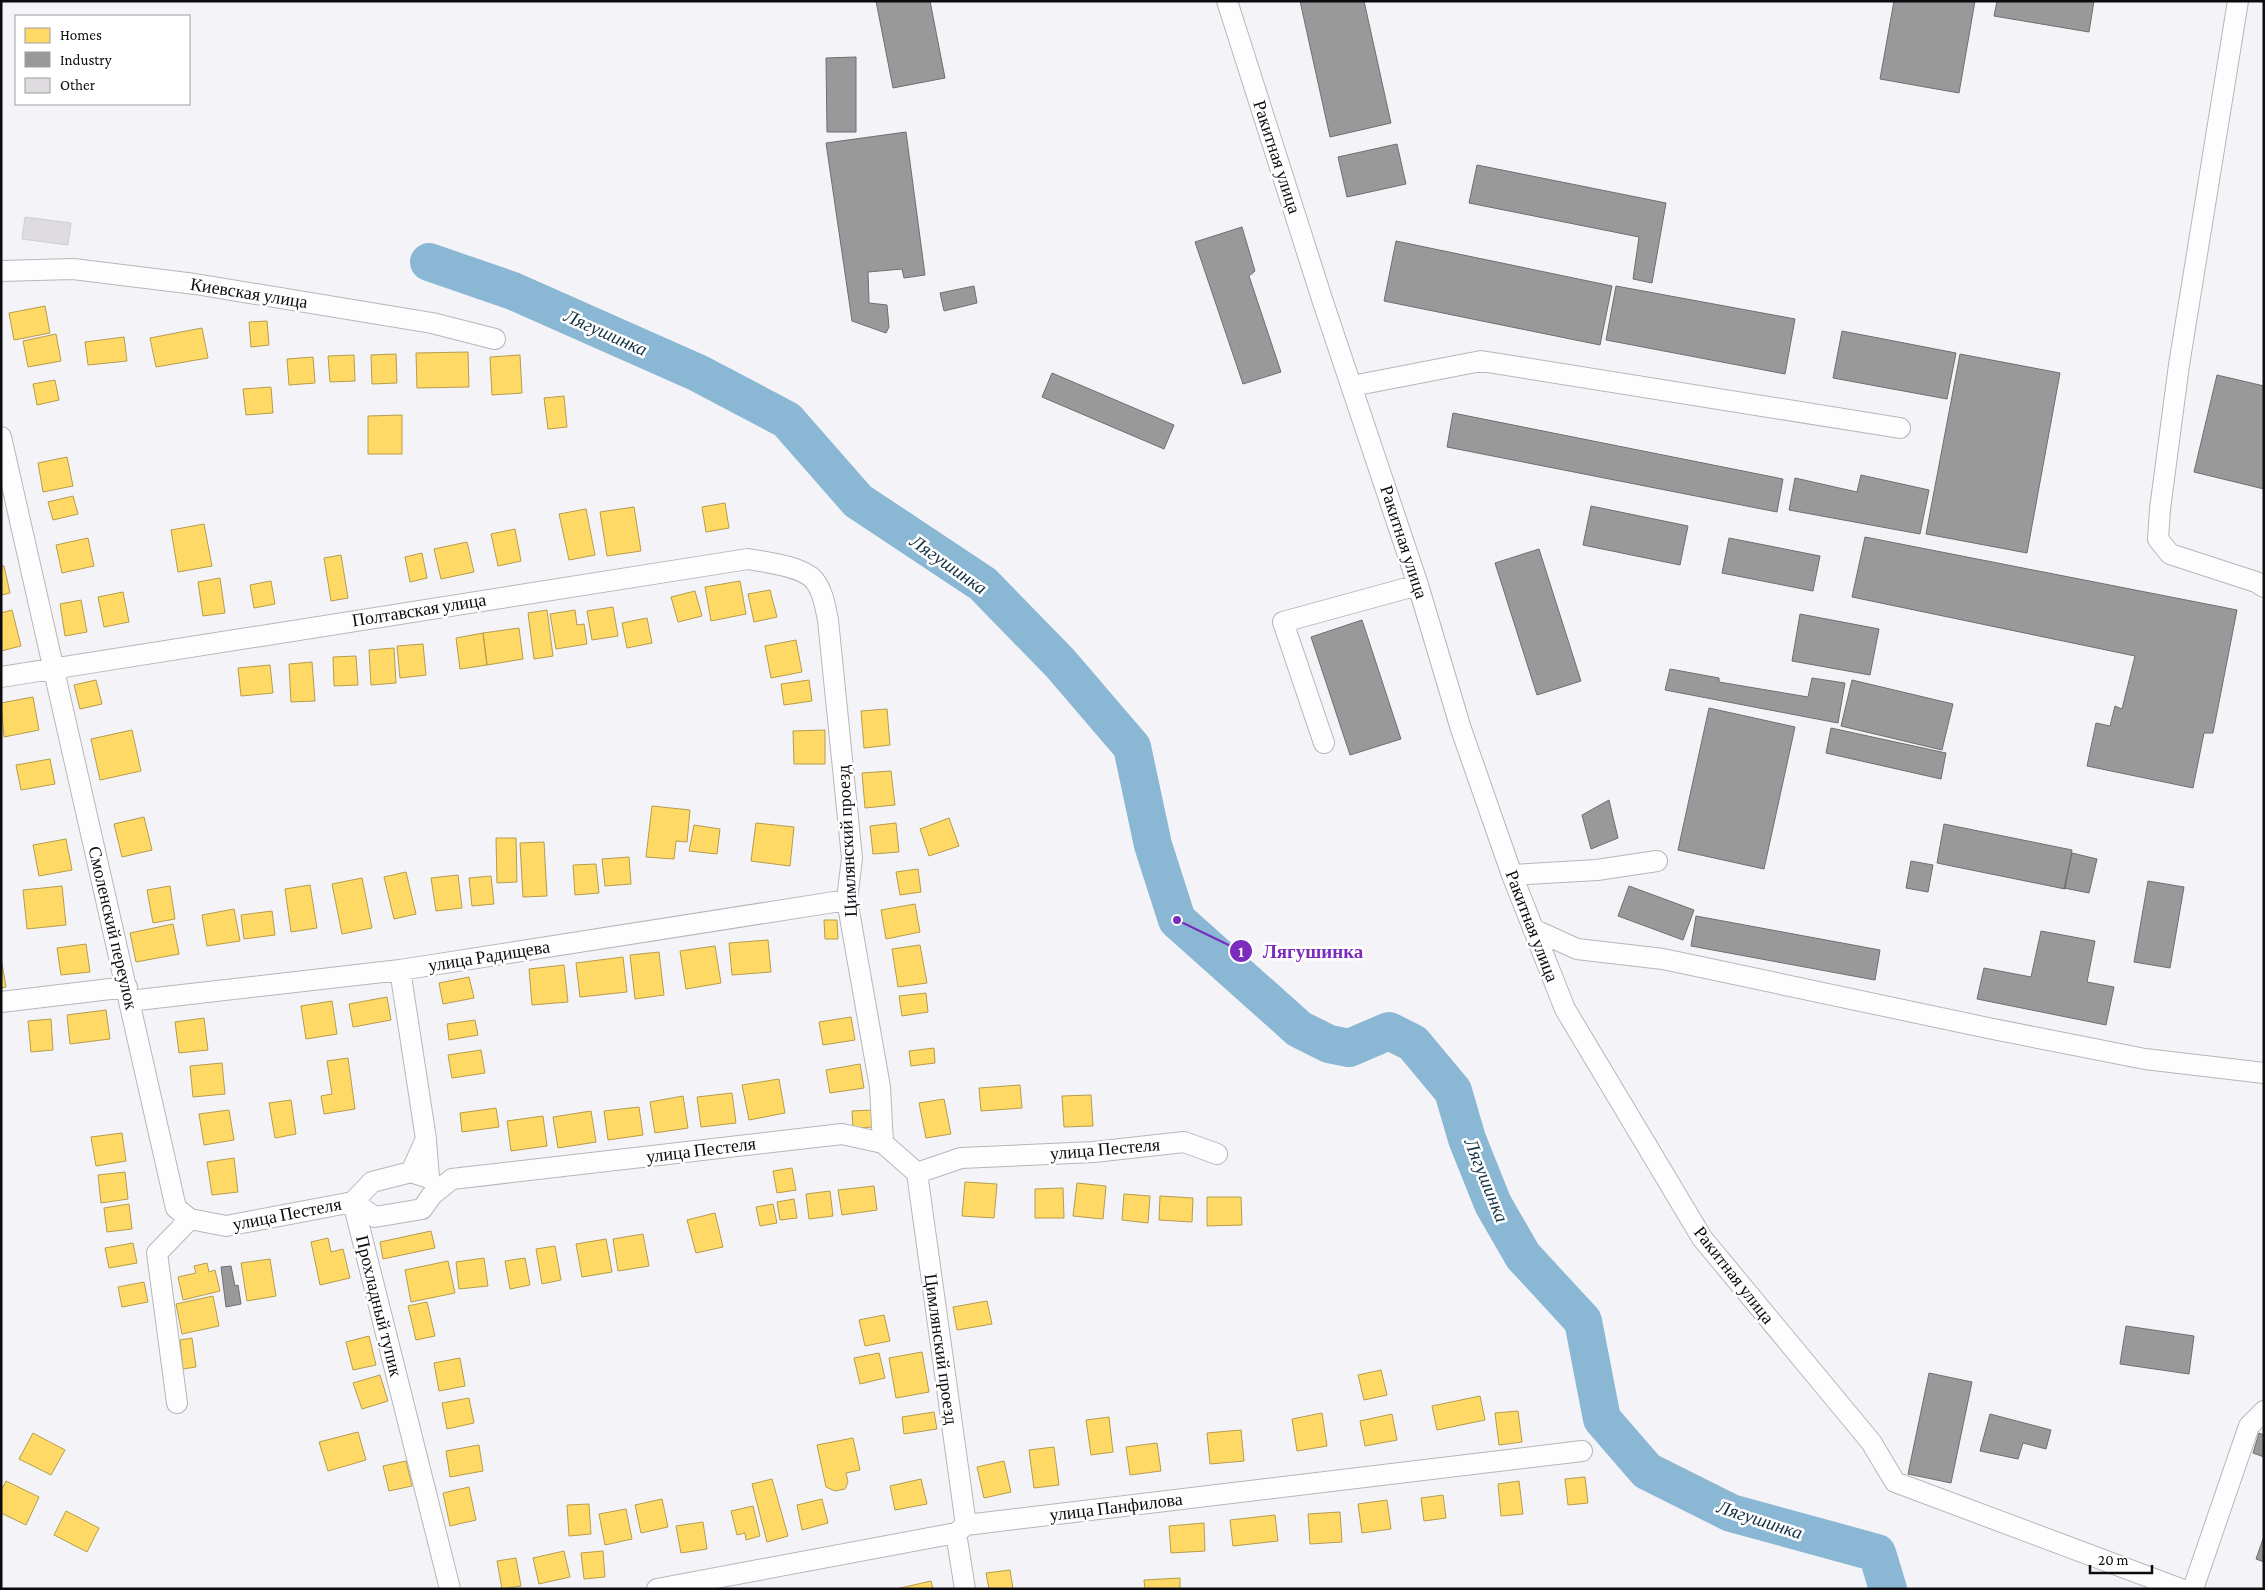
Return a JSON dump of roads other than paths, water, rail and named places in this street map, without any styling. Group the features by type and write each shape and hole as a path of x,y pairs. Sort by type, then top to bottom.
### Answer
{"street":[{"name":"Ракитная улица","path":"1227,1 1418,585 1461,729 1512,875 1565,1009 1702,1238 1871,1442 1895,1482 2181,1589"},
{"path":"2238,1 2179,365 2160,509 2158,540 2170,554 2256,582 2264,587"},
{"name":"Киевская улица","path":"1,271 73,269 195,284 432,323 495,339"},
{"path":"1352,386 1481,361 1900,428"},
{"name":"Смоленский переулок","path":"1,437 176,1208 190,1219"},
{"name":"Полтавская улица","path":"1,677 53,667 748,559 792,568 814,579 823,596"},
{"path":"1324,743 1282,622 1418,585"},
{"name":"Цимлянский проезд","path":"823,596 831,644 852,858 847,900 880,1087 883,1143"},
{"path":"1512,875 1597,870 1657,861"},
{"name":"улица Радищева","path":"1,1002 128,994 400,970 847,900"},
{"path":"1533,929 1577,949 1663,959 1988,1028 2145,1058 2264,1074"},
{"path":"353,1202 372,1182 424,1182 426,1139 400,970"},
{"name":"улица Пестеля","path":"190,1219 226,1226 353,1202 375,1218 422,1209 424,1182 842,1134 883,1143 917,1173 961,1158 1094,1152 1184,1142 1217,1154"},
{"name":"Цимлянский проезд","path":"917,1173 961,1529 965,1589"},
{"name":"Прохладный тупик","path":"353,1202 450,1589"},
{"path":"177,1403 157,1253 190,1219"},
{"path":"2193,1589 2249,1426 2264,1411"},
{"name":"улица Панфилова","path":"657,1589 961,1529 1582,1450"}],"waterway":[{"name":"Лягушинка","path":"429,262 513,291 698,373 787,420 858,501 983,584 1060,663 1132,747 1153,845 1177,920 1299,1029 1329,1044 1349,1048 1389,1031 1413,1043 1453,1091 1467,1139 1493,1204 1523,1256 1583,1321 1602,1419 1647,1471 1731,1513 1877,1553 1888,1589"}],"place":[{"name":"Лягушинка","path":"1177,920"}]}
